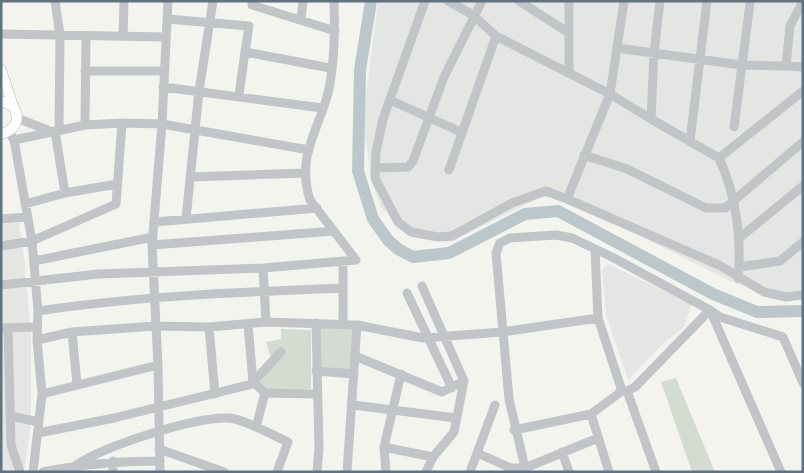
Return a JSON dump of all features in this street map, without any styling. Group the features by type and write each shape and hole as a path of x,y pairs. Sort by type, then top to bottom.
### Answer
{"main road":[{"path":"1,70 18,118 8,136"},
{"path":"1,101 13,106"}],"street":[{"path":"55,1 60,35 55,131 65,193"},
{"path":"123,36 124,1"},
{"path":"42,472 113,461 161,469 152,241 162,124 168,1"},
{"path":"186,219 199,91 213,1"},
{"path":"252,1 252,5 334,31"},
{"path":"301,20 303,1"},
{"path":"1,285 35,283 98,274 263,268 356,260 317,208 307,188 306,173 310,138 328,93 334,31 334,1"},
{"path":"425,1 390,100 376,152 376,178 398,222 411,232 438,237 452,236 512,203 546,191 719,265 764,292 786,298 803,295"},
{"path":"448,1 473,15 496,36 610,94 719,158 728,178 734,201 738,240 738,278"},
{"path":"376,168 408,167 413,161 444,77 473,15 482,1"},
{"path":"520,1 569,33"},
{"path":"569,1 569,73"},
{"path":"567,199 610,94 624,1"},
{"path":"651,119 654,53 660,1"},
{"path":"690,141 707,1"},
{"path":"786,66 790,26 802,2"},
{"path":"734,127 750,3"},
{"path":"167,19 249,26 240,96"},
{"path":"1,34 166,37"},
{"path":"449,170 496,36"},
{"path":"85,126 86,37"},
{"path":"617,48 741,64 803,67"},
{"path":"245,52 330,68"},
{"path":"85,71 164,71"},
{"path":"163,87 322,108"},
{"path":"719,158 803,91"},
{"path":"390,100 430,116 461,132"},
{"path":"18,118 55,131"},
{"path":"33,472 42,394 37,340 38,311 32,241 8,136 122,123 162,124 309,150"},
{"path":"1,246 32,241 116,204 122,123"},
{"path":"584,155 626,169 706,208 725,208 803,142"},
{"path":"190,176 306,173"},
{"path":"24,204 65,193 117,184"},
{"path":"738,240 803,186"},
{"path":"155,222 317,208"},
{"path":"1,218 27,217"},
{"path":"34,261 152,241 334,231"},
{"path":"525,470 514,430 509,399 496,253 500,243 510,238 556,234 572,238 720,317 783,338 803,383"},
{"path":"739,267 780,261 803,242"},
{"path":"595,249 598,318 656,472"},
{"path":"343,261 343,324"},
{"path":"263,268 266,322"},
{"path":"422,286 464,381 454,432 433,457 427,471"},
{"path":"38,311 100,302 154,297 343,288"},
{"path":"407,293 452,388"},
{"path":"514,430 591,414 624,391 635,387 710,310"},
{"path":"710,310 781,472"},
{"path":"37,340 72,332 155,326 209,327 266,322 357,325 427,338 502,332 598,318"},
{"path":"316,323 316,394 319,448 317,472"},
{"path":"248,324 254,383 265,393 316,394"},
{"path":"346,472 353,405 357,325"},
{"path":"20,472 11,445 5,328 37,327"},
{"path":"209,327 215,394"},
{"path":"72,332 77,385"},
{"path":"38,433 159,407 254,383 281,352"},
{"path":"355,356 442,392 464,381"},
{"path":"42,394 158,365"},
{"path":"316,371 354,374"},
{"path":"386,472 384,447 401,374"},
{"path":"256,427 265,393"},
{"path":"353,405 456,418"},
{"path":"470,472 495,405"},
{"path":"591,414 609,472"},
{"path":"10,416 39,422"},
{"path":"75,468 90,456 159,432 198,422 229,418 256,427 288,442 277,472"},
{"path":"477,453 510,470 525,470 562,452 598,438"},
{"path":"384,447 433,457"},
{"path":"160,449 224,472"},
{"path":"562,452 569,472"},
{"path":"113,461 113,472"}],"shaded area":[{"path":"378,1 803,1 803,292 785,301 732,282 592,212 551,198 541,197 450,242 410,235 381,208 371,180 363,119"},
{"path":"19,223 25,263 31,337 31,424 24,472 1,472 1,224"},
{"path":"608,264 692,304 684,327 665,342 628,380 606,315 602,269"},
{"path":"316,323 357,325 354,374 316,371"},
{"path":"281,329 311,330 311,389 263,389 253,382 272,362 266,342 281,339"},
{"path":"676,378 715,472 692,472 661,382"}],"waterway":[{"path":"371,1 360,70 358,171 373,219 388,240 398,249 413,257 449,253 525,214 558,211 713,294 757,312 803,311"}]}
